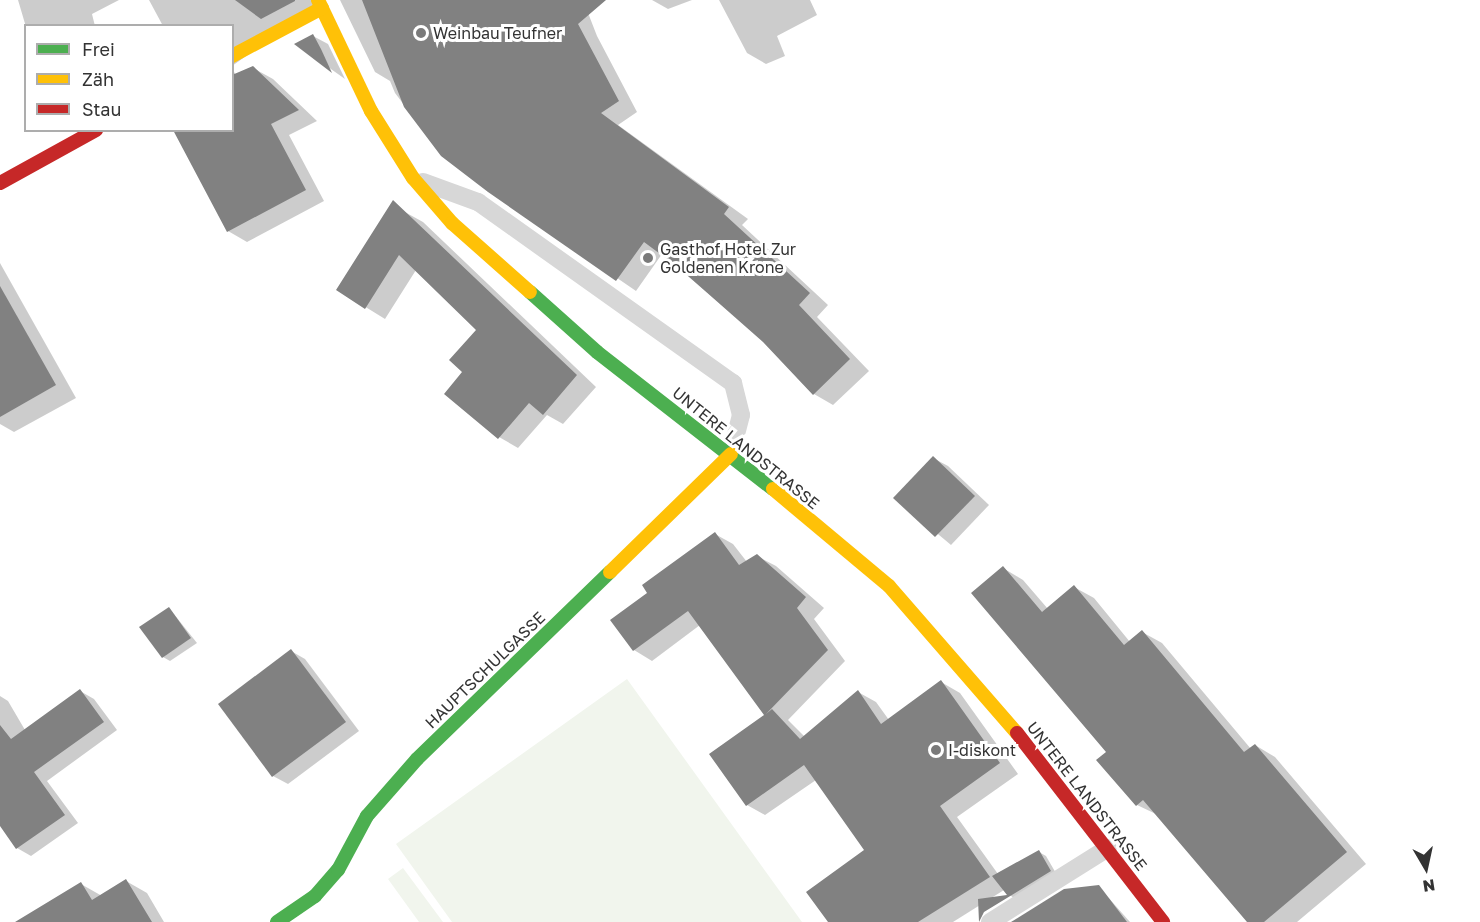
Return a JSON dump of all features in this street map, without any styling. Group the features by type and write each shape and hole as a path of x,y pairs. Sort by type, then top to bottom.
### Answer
{"street":[{"path":"234,55 320,4"},
{"name":"UNTERE LANDSTRASSE","path":"320,4 371,111 412,178 452,223 597,352 731,454 896,593 1010,724 1163,922"},
{"path":"0,183 92,132"},
{"name":"HAUPTSCHULGASSE","path":"277,922 315,896 338,870 367,816 417,759 731,454"}],"lane":[{"path":"412,178 478,202 733,383 741,415 731,454"},
{"path":"990,922 1108,848"}],"shaded area":[{"path":"627,679 802,922 452,922 396,844"},
{"path":"403,868 443,922 419,922 388,879"}],"building":[{"path":"235,0 295,0 295,1 261,19"},
{"path":"362,0 606,0 578,24 619,101 601,113 729,207 724,214 810,293 799,305 850,359 813,395 763,342 679,268 644,242 616,281 488,192 441,156 404,107"},
{"path":"313,34 321,49 332,73 294,44"},
{"path":"253,66 299,110 271,124 306,190 227,232 174,132 234,132 234,74"},
{"path":"393,200 577,375 543,415 529,403 498,439 444,394 462,372 449,360 476,330 399,255 365,309 336,290"},
{"path":"0,286 56,385 0,417"},
{"path":"933,456 975,496 935,537 893,498"},
{"path":"715,532 739,565 757,554 806,597 797,608 828,650 766,714 772,709 800,739 858,690 881,724 941,680 1000,763 940,806 990,877 918,922 828,922 806,892 864,850 804,765 746,806 709,754 764,715 688,611 633,651 610,620 647,593 642,585"},
{"path":"1003,566 1042,612 1074,585 1124,645 1142,630 1244,752 1255,744 1347,852 1264,922 1247,922 1143,800 1136,806 1096,760 1106,752 971,593"},
{"path":"169,607 191,638 162,658 139,627"},
{"path":"291,649 346,722 272,777 218,704"},
{"path":"80,689 104,722 34,772 65,815 16,849 0,826 0,725 11,739"},
{"path":"1039,850 1051,871 984,912 979,922 978,899 1007,895 992,876"},
{"path":"126,879 152,922 15,922 81,882 92,900"},
{"path":"1099,885 1127,922 1011,922 1064,889"}],"traffic: fast":[{"path":"530,292 597,352 773,489"},
{"path":"277,922 315,896 338,870 367,816 417,759 610,572"}],"traffic: slow":[{"path":"318,0 371,111 413,178 452,223 530,292"},
{"path":"234,55 322,8"},
{"path":"610,572 731,454"},
{"path":"773,489 889,586 1017,733"}],"traffic: jam":[{"path":"0,183 92,132"},
{"path":"1017,733 1163,922"}],"place":[{"name":"Weinbau Teufner","path":"421,33"},
{"name":"Gasthof Hotel Zur Goldenen Krone","path":"648,258"},
{"name":"I-diskont","path":"936,750"}]}
